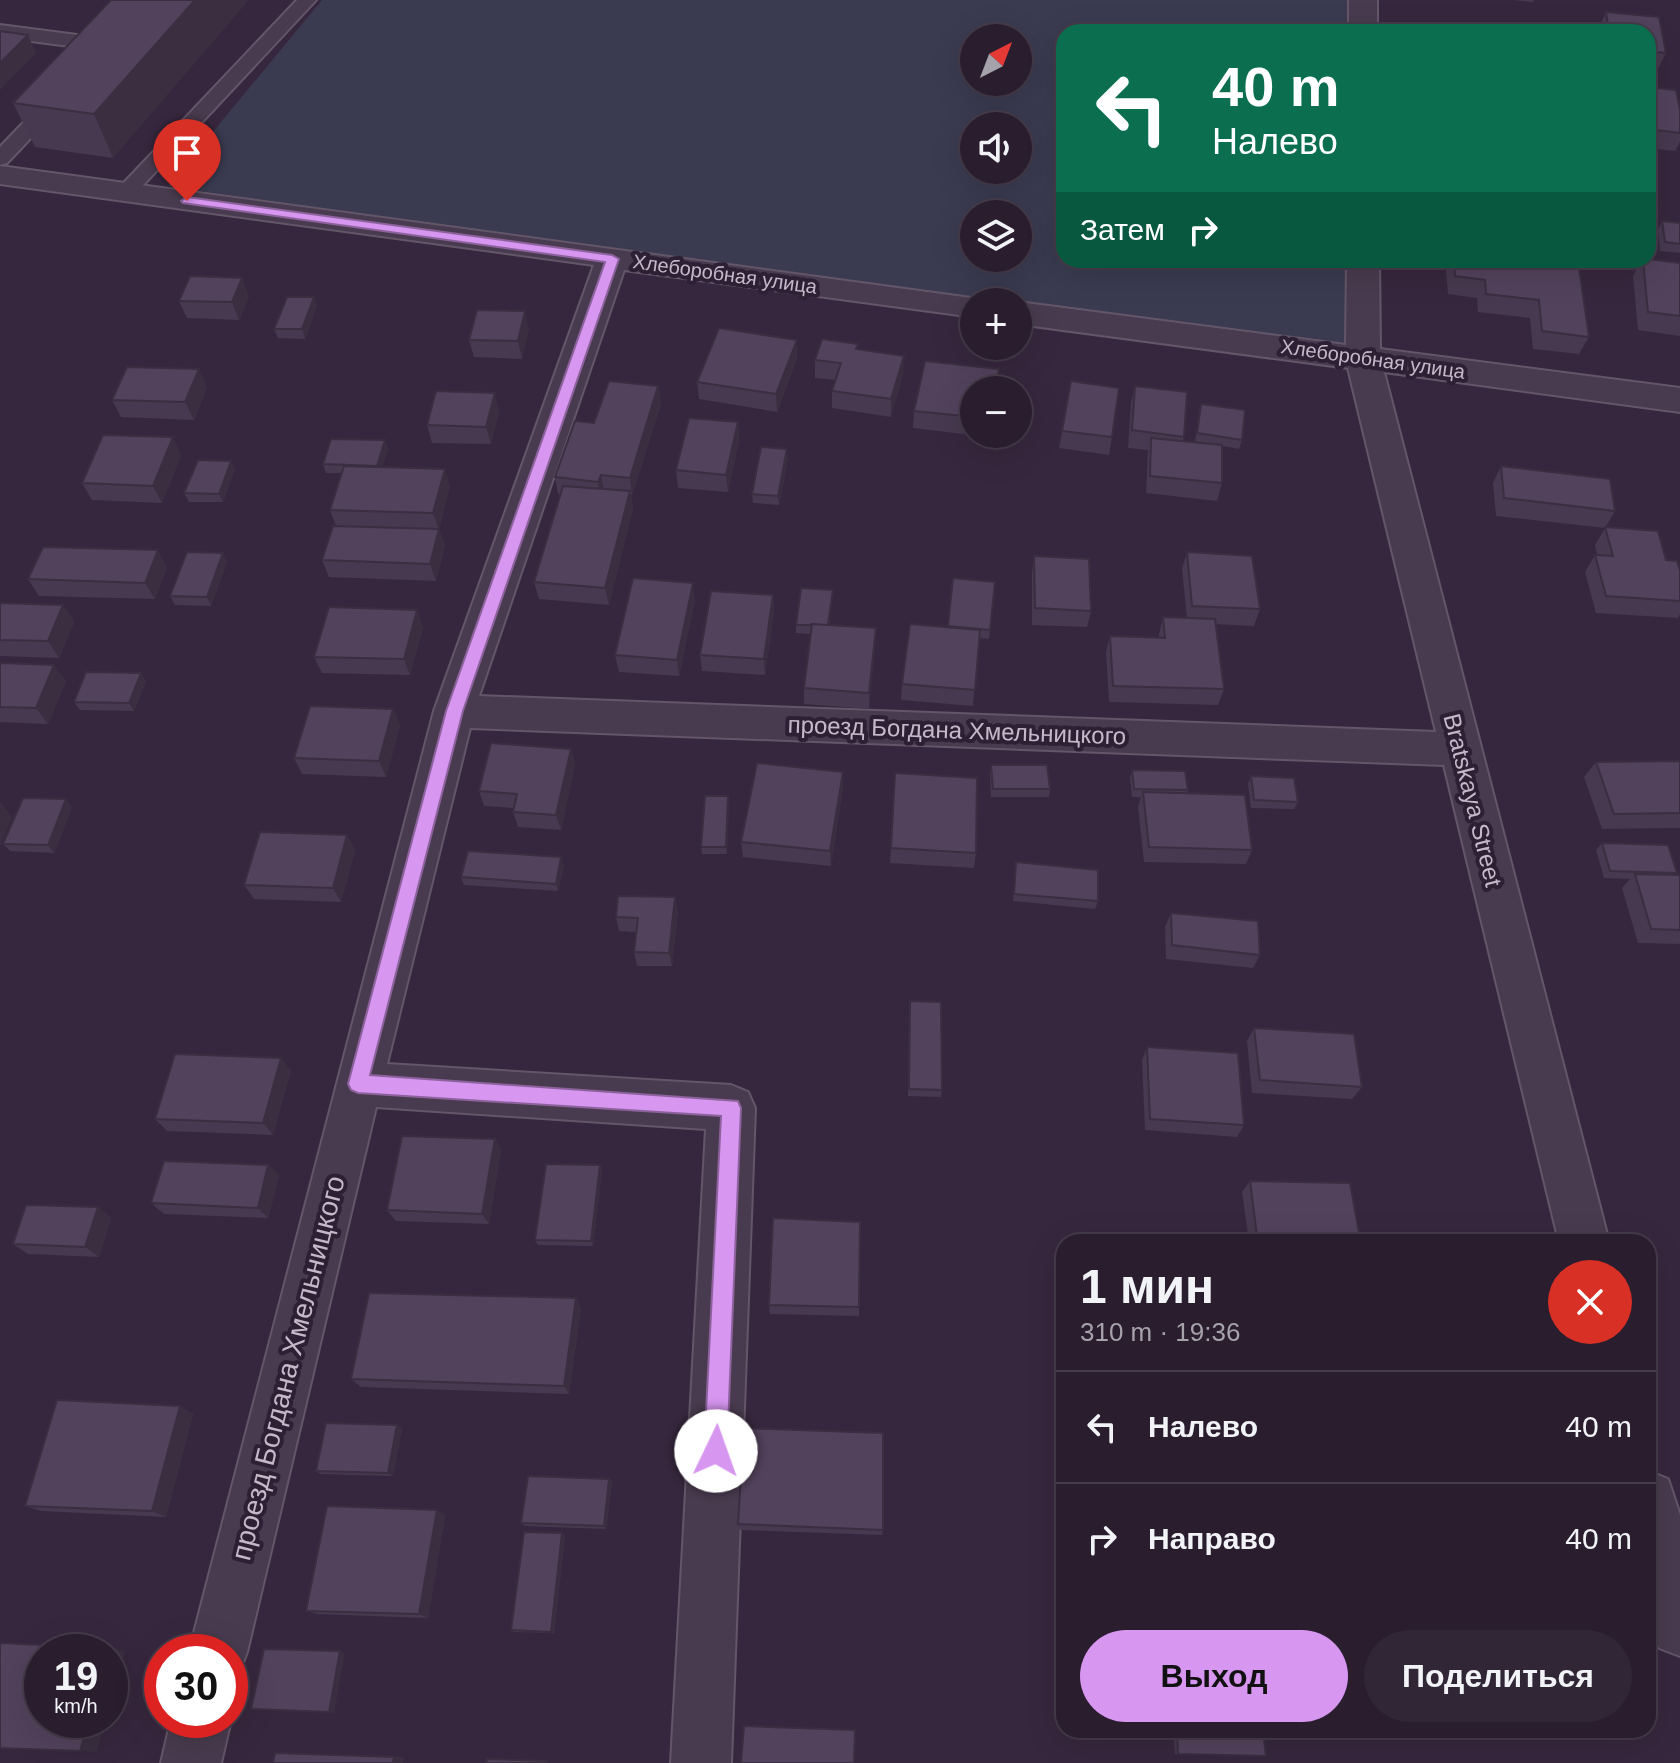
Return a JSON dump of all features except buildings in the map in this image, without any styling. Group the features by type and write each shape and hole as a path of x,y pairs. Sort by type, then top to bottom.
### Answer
{"street":[{"path":"1363,0 1363,24"},
{"name":"Хлеборобная улица","path":"0,175 960,305"},
{"name":"проезд Богдана Хмельницкого","path":"222,1634 454,711 612,259"},
{"name":"Bratskaya Street","path":"1363,268 1363,358 1582,1234"},
{"name":"Хлеборобная улица","path":"1032,315 1680,400"},
{"name":"проезд Богдана Хмельницкого","path":"454,711 1461,749"},
{"path":"358,1084 731,1108 701,1763"},
{"path":"1656,1531 1680,1627"},
{"path":"191,1763 197,1738"}],"lane":[{"path":"126,192 307,0"},
{"path":"0,31 114,40 88,67"},
{"path":"0,159 67,88"}],"shaded area":[{"path":"322,0 1349,0 1349,24 1056,24 1056,268 1348,268 1347,346 1032,305 1032,288 960,288 960,296 618,252 168,186"}],"route":[{"path":"187,201 612,259 454,711 358,1084 731,1108 716,1451"}]}
